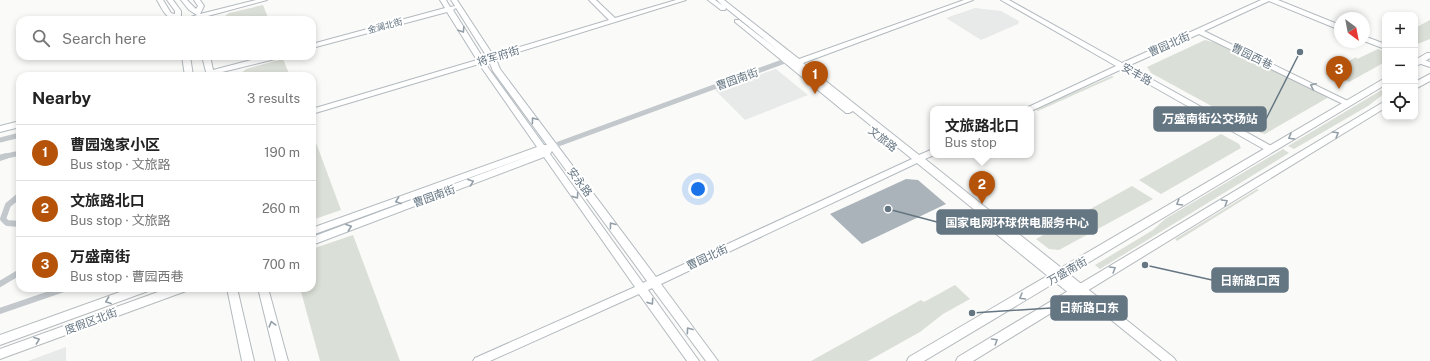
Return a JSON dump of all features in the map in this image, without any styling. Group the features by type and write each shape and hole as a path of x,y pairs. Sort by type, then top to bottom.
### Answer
{"main road":[{"path":"160,0 168,14 172,16"},
{"path":"170,0 178,11 178,16"},
{"path":"184,0 198,16"},
{"path":"197,0 201,6 198,16"},
{"path":"198,16 249,0"},
{"path":"198,16 264,0"},
{"name":"安永路","path":"443,0 481,61 693,361"},
{"name":"安永路","path":"454,0 491,58 496,69 712,361"},
{"path":"592,0 614,21"},
{"name":"将军府街","path":"316,111 683,0"},
{"name":"文旅路","path":"711,0 792,60 915,160"},
{"name":"文旅路","path":"720,0 1077,291"},
{"name":"曹园南街","path":"792,60 951,0"},
{"name":"曹园南街","path":"792,60 970,0"},
{"name":"安丰路","path":"1004,0 1270,149"},
{"name":"曹园北街","path":"1034,106 1266,0"},
{"path":"1272,0 1334,26"},
{"path":"1284,0 1334,21"},
{"name":"金澜北街","path":"316,45 458,7"},
{"name":"曹园西巷","path":"1199,31 1348,103"},
{"path":"1370,35 1382,40"},
{"path":"1370,41 1382,46"},
{"path":"1423,59 1430,65"},
{"path":"187,60 188,72"},
{"path":"207,60 209,72"},
{"path":"220,72 262,60"},
{"path":"1418,84 1430,77"},
{"name":"万盛南街","path":"912,361 1059,276 1382,83"},
{"name":"万盛南街","path":"962,361 1382,106"},
{"path":"0,130 16,125"},
{"name":"曹园南街","path":"316,239 530,160 553,146"},
{"name":"曹园南街","path":"316,231 544,151"},
{"name":"曹园北街","path":"480,361 642,288 930,153"},
{"path":"1077,291 1160,361"},
{"path":"1077,291 1170,361"},
{"name":"度假区北街","path":"0,340 133,292"},
{"name":"度假区北街","path":"0,354 171,292"},
{"path":"233,292 248,361"},
{"path":"264,292 282,361"}],"street":[{"name":"曹园南街","path":"553,146 792,60"},
{"path":"0,140 16,136"},
{"path":"0,158 16,153"},
{"path":"16,198 7,206 3,219 7,223 16,224"},
{"path":"0,284 16,274"},
{"path":"0,311 55,292"}],"shaded area":[{"path":"263,5 267,16 225,16 229,13"},
{"path":"975,8 1001,11 1019,21 1018,24 981,40 946,18"},
{"path":"1430,20 1430,39 1418,44 1418,26"},
{"path":"1205,40 1216,43 1329,97 1265,134 1151,73 1147,67"},
{"path":"1378,49 1382,51 1382,64 1349,82 1344,79 1341,81 1325,74 1356,57 1357,59"},
{"path":"283,60 288,72 243,72 246,69"},
{"path":"776,69 808,95 745,120 715,90"},
{"path":"1112,76 1114,77 1038,111 1035,109"},
{"path":"1382,90 1382,95 1368,106 1294,149 1288,146"},
{"path":"1221,134 1239,144 1241,148 1161,194 1139,180"},
{"path":"316,143 341,210 316,219"},
{"path":"1283,149 1289,153 1100,269 1095,265 1153,230 1165,219"},
{"path":"1132,186 1153,199 1059,250 1049,249 1036,239"},
{"path":"1257,189 1259,190 1177,241 1175,239"},
{"path":"353,235 400,361 320,361 301,292 316,292 316,248"},
{"path":"955,285 970,299 943,314 920,332 868,361 811,361 921,300 924,302"},
{"path":"66,347 66,361 28,361"}],"building":[{"path":"906,179 918,180 946,204 862,244 830,214"}],"place":[{"name":"万盛南街公交场站","path":"1300,52"},
{"name":"万盛南街","path":"1339,89"},
{"name":"曹园逸家小区","path":"815,94"},
{"name":"文旅路北口","path":"982,204"},
{"name":"国家电网环球供电服务中心","path":"888,209"},
{"name":"日新路口西","path":"1145,265"},
{"name":"日新路口东","path":"972,313"}]}
